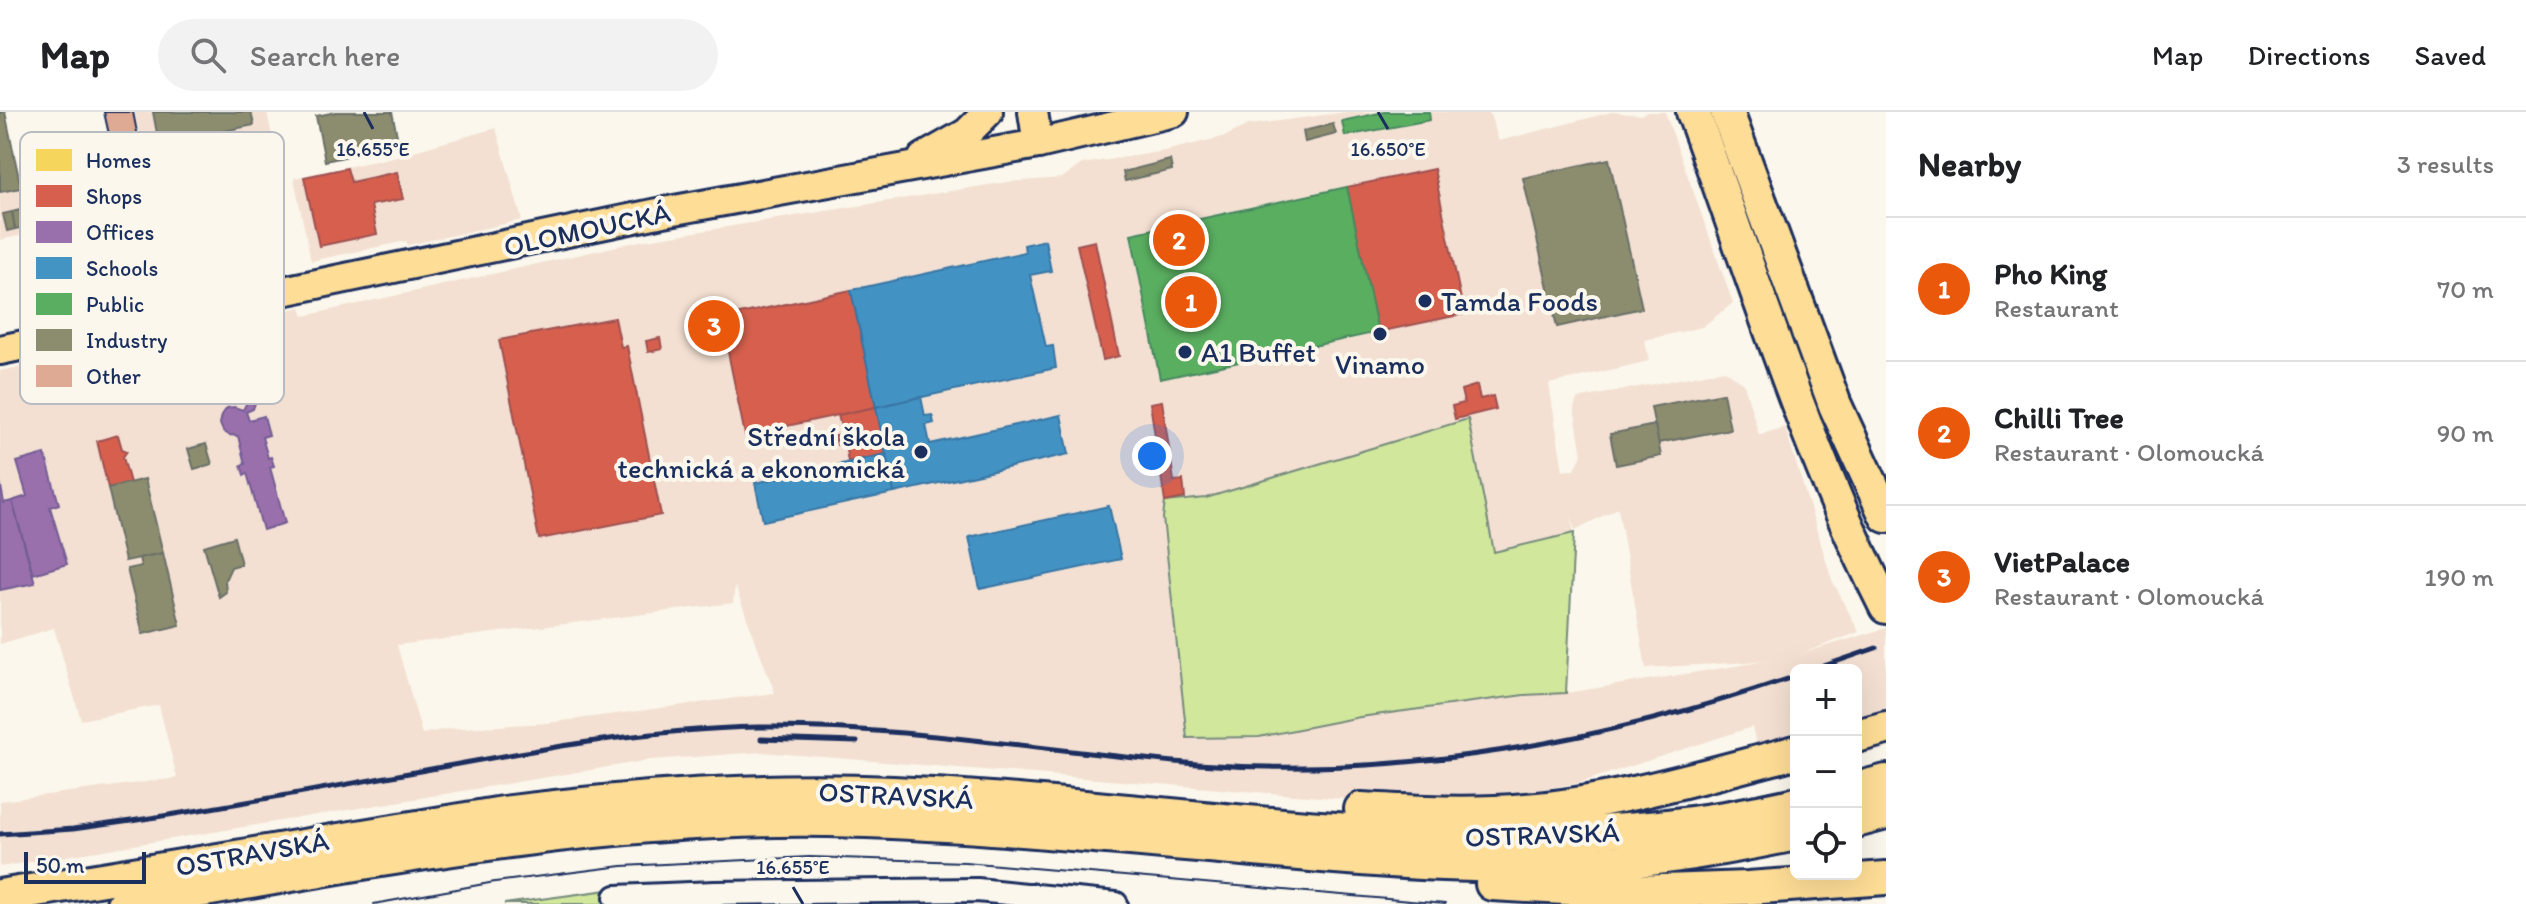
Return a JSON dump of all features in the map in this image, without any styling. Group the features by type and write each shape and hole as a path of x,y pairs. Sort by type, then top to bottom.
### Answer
{"highway":[{"path":"1693,112 1802,413 1865,566 1886,607"},
{"path":"1727,112 1835,405 1886,516"},
{"path":"1069,805 1191,803 1436,812 1527,810 1609,797 1790,754"},
{"path":"1862,787 1886,781"},
{"name":"OSTRAVSKÁ","path":"0,896 444,822 584,803 750,791 837,791 1069,805 1344,829 1491,836 1554,836 1646,830 1790,805"},
{"path":"1862,819 1886,813"},
{"name":"OSTRAVSKÁ","path":"123,904 395,859 562,836 751,821 882,822 1402,862 1531,866 1660,858 1790,835"},
{"path":"1172,843 1222,856 1370,875 1562,890 1636,892 1886,878"}],"main road":[{"path":"898,171 956,141 988,112"},
{"path":"1033,112 1038,144"},
{"name":"OLOMOUCKÁ","path":"284,291 658,213 1038,144 1158,113"},
{"name":"OLOMOUCKÁ","path":"0,350 20,346"}],"street":[{"path":"616,897 977,890 1116,904"}],"shaded area":[{"path":"135,112 267,112 271,132 139,132"},
{"path":"1348,112 1489,112 1499,141 1612,112 1640,115 1665,112 1733,303 1702,327 1645,340 1649,361 1549,384 1563,471 1575,469 1582,455 1574,408 1577,399 1725,370 1744,384 1759,435 1785,427 1832,580 1859,632 1800,654 1886,628 1886,749 1862,755 1862,664 1790,664 1790,771 1763,774 1752,727 1579,783 1488,798 1344,799 762,752 651,760 0,867 0,801 177,778 159,705 81,720 54,628 0,644 0,371 20,367 20,404 284,404 284,311 301,307 304,316 640,241 1007,182 1062,178 1082,164 1165,151 1226,136 1248,125","holes":["1295,472 1493,552 1574,533 1571,516 1575,530 1618,508 1646,668 1767,661 1566,693 1524,695 1360,717 1259,737 1185,498 1206,498","735,586 775,693 547,723 446,729 422,734 397,645 733,603"]},
{"path":"496,128 522,220 408,245 406,241 311,261 294,178 389,158"},
{"path":"20,185 20,236 0,240 0,189"}],"green space":[{"path":"1468,419 1494,552 1574,533 1566,693 1524,695 1360,717 1259,737 1187,738 1163,518 1165,502 1206,498"},
{"path":"608,890 609,904 504,904"}],"building: Shops":[{"path":"347,168 351,182 397,172 403,199 371,205 377,234 319,246 304,177"},
{"path":"1434,169 1464,314 1378,332 1347,187"},
{"path":"1095,241 1119,356 1103,360 1077,245"},
{"path":"851,290 876,407 745,435 721,318"},
{"path":"721,310 727,344 706,349 698,315"},
{"path":"615,318 621,347 627,346 661,515 539,539 499,340"},
{"path":"660,338 662,349 648,352 646,341"},
{"path":"1477,385 1480,399 1493,396 1496,409 1455,419 1452,406 1464,403 1461,390"},
{"path":"1162,401 1174,481 1183,480 1185,498 1165,502 1150,403"},
{"path":"876,407 886,454 848,462 845,444 837,445 835,436 843,435 838,415"},
{"path":"118,435 122,449 127,451 123,457 130,483 108,488 97,441"}],"building: Offices":[{"path":"246,404 255,404 253,409 246,412 249,420 264,416 269,435 262,437 268,458 271,457 274,466 270,467 285,523 263,530 247,473 244,475 241,465 245,464 238,436 223,431 220,424 227,408 243,410"},
{"path":"45,454 59,504 50,507 67,564 33,574 12,501 27,496 17,462"},
{"path":"0,481 4,503 12,501 35,583 0,590"}],"building: Schools":[{"path":"1045,240 1051,271 1030,275 1046,347 1053,346 1056,368 876,407 851,290 1025,252 1024,245"},
{"path":"921,397 925,416 932,415 934,423 926,425 930,444 1061,415 1069,454 894,493 876,407"},
{"path":"886,454 894,493 763,521 755,483"},
{"path":"1109,506 1121,559 980,589 969,537"}],"building: Public":[{"path":"1384,112 1429,112 1430,120 1345,136 1342,121"},
{"path":"1347,187 1378,332 1160,379 1131,234"}],"building: Industry":[{"path":"0,112 5,112 20,188 0,192"},
{"path":"153,112 251,112 254,125 219,132 157,132"},
{"path":"336,112 392,112 399,145 325,161 316,116"},
{"path":"1333,124 1336,134 1305,142 1303,131"},
{"path":"1609,159 1642,308 1557,327 1523,178"},
{"path":"1170,160 1172,170 1125,181 1123,172"},
{"path":"20,210 20,228 15,229 12,212"},
{"path":"12,212 15,229 7,231 3,214"},
{"path":"1723,393 1730,429 1658,443 1651,407"},
{"path":"1655,425 1661,456 1616,465 1610,434"},
{"path":"206,444 212,464 194,469 188,449"},
{"path":"145,479 163,553 125,561 108,488"},
{"path":"234,537 241,564 231,567 225,580 226,592 219,597 204,546"},
{"path":"163,553 180,625 143,634 127,569 141,566 139,558"}],"building: Other":[{"path":"104,112 133,112 137,132 108,132"}],"tram line":[{"path":"374,904 495,882 622,866 809,857 965,862 1445,904"}],"railway":[{"path":"1829,664 1876,648"},
{"path":"0,834 131,821 553,747 717,729 868,730 1197,764 1350,766 1426,760 1501,751 1576,737 1723,700 1790,678"},
{"path":"761,739 857,742"}],"place":[{"name":"Chilli Tree","path":"1179,240"},
{"name":"Tamda Foods","path":"1425,301"},
{"name":"Pho King","path":"1191,302"},
{"name":"VietPalace","path":"714,326"},
{"name":"Vinamo","path":"1380,334"},
{"name":"A1 Buffet","path":"1185,352"},
{"name":"Střední škola technická a ekonomická","path":"921,452"}]}
